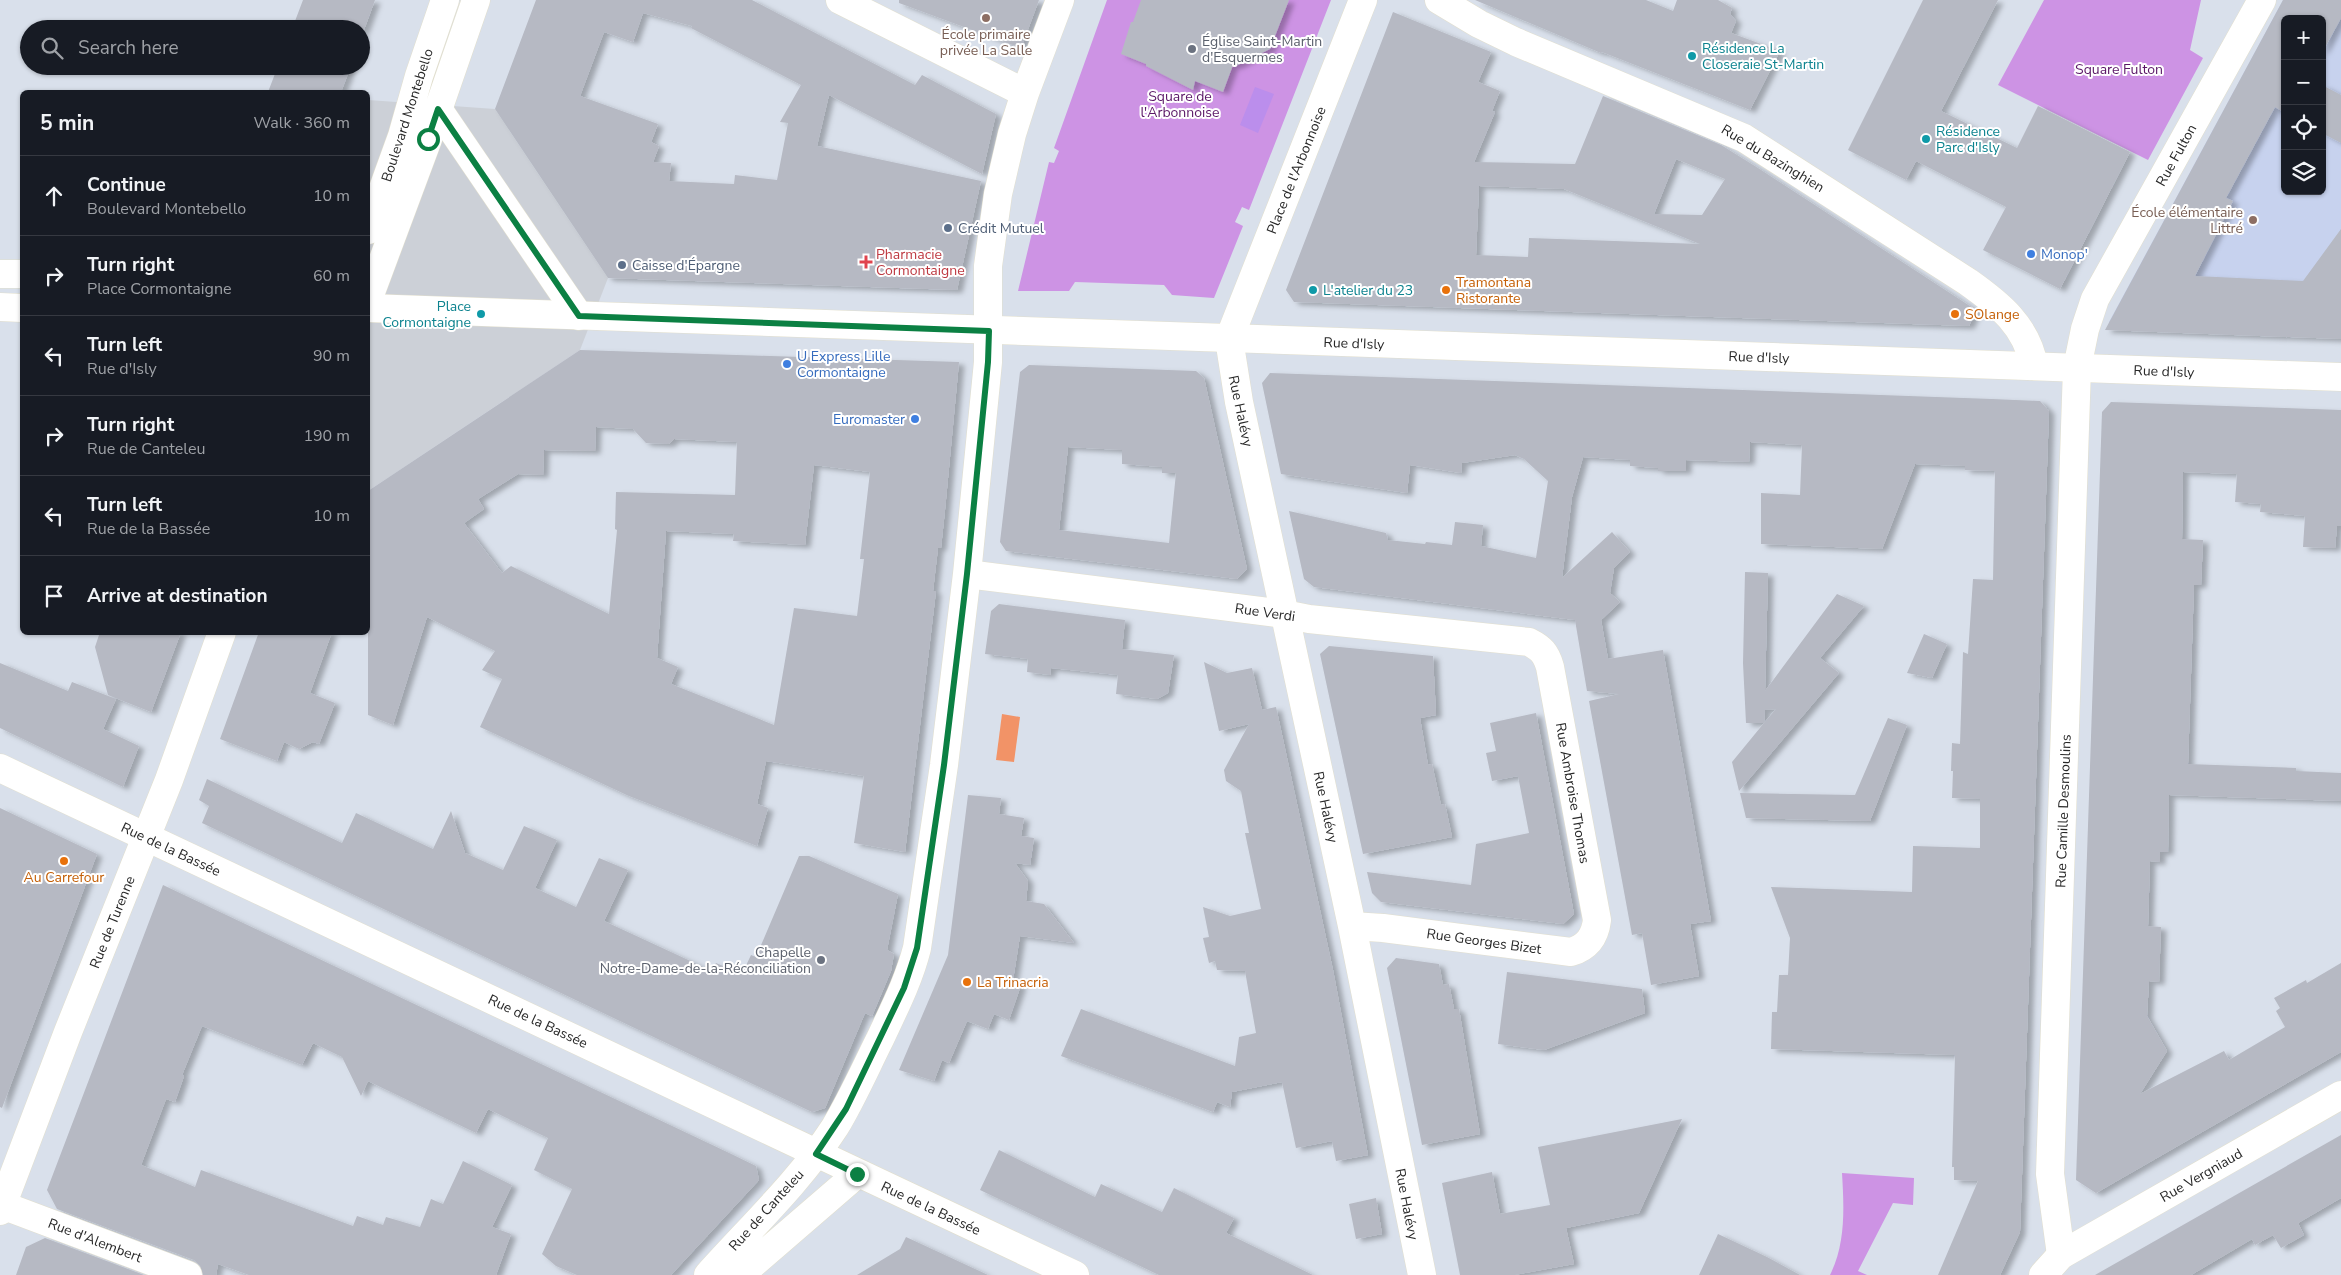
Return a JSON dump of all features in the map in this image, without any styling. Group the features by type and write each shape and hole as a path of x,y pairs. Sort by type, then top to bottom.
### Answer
{"street":[{"name":"Boulevard Montebello","path":"370,224 402,136 419,76 445,0"},
{"name":"Boulevard Montebello","path":"370,295 476,0"},
{"path":"840,0 1025,93"},
{"path":"989,331 988,266 995,211 1012,134 1025,93 1060,0"},
{"name":"Place de l'Arbonnoise","path":"1229,339 1363,0"},
{"name":"Rue du Bazinghien","path":"1438,0 1479,24 1516,42 1726,128 1765,150 1999,304 2011,316 2023,335 2032,354 2034,366"},
{"name":"Rue Fulton","path":"2077,368 2085,329 2095,299 2262,0"},
{"path":"370,172 399,108 419,76"},
{"path":"438,109 579,316"},
{"path":"0,274 20,274"},
{"path":"0,307 20,308"},
{"name":"Rue d'Isly","path":"370,308 2341,377"},
{"name":"Rue de Canteleu","path":"708,1275 816,1154 846,1109 904,988 912,966 917,948 944,765 967,574 988,362 989,331"},
{"name":"Rue Halévy","path":"1229,339 1235,382 1352,926 1422,1275"},
{"name":"Rue Camille Desmoulins","path":"2061,1255 2050,1174 2077,368"},
{"name":"Rue Verdi","path":"967,574 1284,614 1309,619 1529,642 1547,655 1550,667"},
{"name":"Rue de Turenne","path":"1,1208 68,1032 169,780 221,635"},
{"name":"Rue Ambroise Thomas","path":"1550,667 1596,920"},
{"name":"Rue de la Bassée","path":"0,768 857,1174 1075,1275"},
{"name":"Rue Georges Bizet","path":"1352,926 1383,928 1571,952 1582,949 1590,940 1596,930 1596,920"},
{"name":"Rue Vergniaud","path":"2043,1275 2061,1255 2341,1095"},
{"name":"Rue de Canteleu","path":"740,1275 857,1174"},
{"name":"Rue d'Alembert","path":"1,1208 188,1275"}],"shaded area":[{"name":"École élémentaire Littré","path":"2283,0 2341,0 2341,260 2324,282 2113,330 2109,322"},
{"path":"1255,87 1274,94 1258,133 1240,125"},
{"name":"Place Cormontaigne","path":"370,100 495,109 608,278 580,350 370,490"},
{"path":"1002,714 1020,717 1014,762 996,760"}],"green space":[{"name":"Square de l'Arbonnoise","path":"1107,0 1331,0 1249,210 1242,207 1235,222 1243,226 1214,298 1172,295 1164,285 1075,282 1069,291 1018,291 1049,162 1054,163 1059,151 1054,148"},
{"name":"Square Fulton","path":"2044,0 2201,0 2190,50 2203,58 2148,160 1998,85"},
{"path":"1842,1173 1914,1178 1913,1205 1893,1203 1858,1271 1867,1275 1830,1275 1839,1250 1843,1225"}],"building":[{"path":"303,0 375,0 368,20 295,20"},
{"path":"536,0 752,0 915,85 922,75 996,114 982,174 829,95 817,146 981,181 957,290 608,278 495,109","holes":["643,13 692,26 691,28 801,85 780,122 788,123 777,180 735,175 734,184 669,181 671,163 653,162 659,146 651,142 658,124 580,96 604,32 633,42"]},
{"name":"École primaire privée La Salle","path":"899,0 1039,0 1021,48 899,3"},
{"name":"Église Saint-Martin d'Esquermes","path":"1141,0 1289,0 1270,49 1236,66 1233,65 1223,92 1195,81 1193,90 1146,66 1146,64 1121,54 1131,22 1133,22"},
{"name":"Résidence La Closeraie St-Martin","path":"1475,0 1646,0 1673,11 1677,0 1718,0 1732,8 1730,14 1736,21 1731,33 1780,51 1750,110 1601,53"},
{"name":"Résidence Parc d'Isly","path":"1923,0 1998,0 1941,111 2017,148 2038,106 2130,152 2060,289 1983,250 2006,207 1916,161 1906,180 1848,150"},
{"name":"École élémentaire Littré","path":"2283,0 2341,0 2341,18 2326,46 2326,15 2281,15 2281,111 2275,107 2226,198 2233,201 2195,276 2303,281 2341,229 2341,339 2105,330"},
{"path":"1393,12 1491,52 1478,82 1500,91 1492,111 1495,112 1474,162 1575,164 1603,96 1721,145 1976,310 1969,326 1294,302 1286,290","holes":["1676,159 1725,179 1702,215 1654,214","1479,186 1564,189 1700,244 1529,238 1528,257 1476,255"]},
{"path":"275,75 348,75 342,90 269,90"},
{"path":"2326,87 2341,95 2341,143 2326,135"},
{"path":"580,350 959,362 941,548 938,548 933,591 936,591 905,852 854,843 864,776 766,761 757,804 768,808 757,846 629,796 480,727 502,679 482,670 495,651 427,617 393,725 368,715 370,490","holes":["596,427 633,429 646,443 669,444 674,439 737,442 735,495 616,492 615,529 617,530 609,614 511,566 502,573 464,523 484,509 478,499 518,474 543,475 544,450 595,451","814,465 870,472 860,559 864,559 857,616 794,608 774,725 671,684 678,667 657,658 666,531 734,534 733,541 805,545"]},
{"path":"1029,365 1196,371 1204,378 1247,569 1237,579 1006,551 1000,542 1020,372","holes":["1068,447 1122,450 1122,464 1162,467 1162,473 1176,473 1169,543 1059,530"]},
{"path":"1270,373 2040,401 2049,411 2020,1232 2000,1275 1938,1275 1978,1181 1954,1180 1954,1167 1952,1167 1955,1055 1771,1049 1772,1012 1777,1012 1779,975 1788,975 1790,938 1771,887 1912,892 1913,846 1980,848 1980,799 1952,798 1952,743 1960,744 1963,652 1968,654 1973,579 1993,580 1995,471 1965,470 1965,466 1915,464 1882,549 1761,544 1761,493 1800,495 1802,445 1750,442 1749,462 1686,460 1686,471 1658,471 1658,468 1630,466 1630,460 1583,457 1572,497 1562,578 1612,532 1630,552 1614,568 1610,593 1620,602 1601,620 1608,659 1663,650 1711,921 1690,924 1699,976 1651,985 1642,933 1632,935 1589,701 1619,694 1587,691 1575,620 1314,587 1304,579 1289,511 1386,533 1388,540 1425,544 1426,542 1452,545 1455,522 1483,525 1481,546 1536,558 1548,481 1524,459 1515,455 1462,463 1461,473 1410,465 1407,493 1281,474 1262,383"},
{"path":"2111,402 2341,410 2341,526 2337,526 2335,548 2303,547 2305,516 2260,512 2261,504 2235,502 2237,474 2183,472 2182,539 2203,540 2201,585 2194,585 2188,764 2296,768 2296,771 2341,773 2341,801 2169,795 2168,852 2160,852 2160,862 2150,861 2148,926 2161,927 2159,982 2149,981 2147,1016 2167,1051 2140,1094 2224,1051 2229,1060 2285,1027 2276,1011 2280,1008 2274,998 2306,980 2307,983 2341,963 2341,1052 2096,1193 2076,1180 2102,412"},
{"path":"1745,572 1768,573 1765,691 1837,594 1864,606 1820,658 1839,673 1739,791 1732,762 1764,723 1746,723 1743,663","holes":["1776,709 1764,723 1765,710"]},
{"path":"999,604 1125,620 1122,649 1174,655 1168,693 1157,699 1116,694 1118,675 1051,668 1050,675 1027,672 1028,659 985,654 991,611"},
{"path":"1924,634 1947,644 1932,678 1907,673"},
{"path":"99,635 180,635 151,712 108,695 95,647"},
{"path":"258,635 331,635 310,693 335,703 319,744 313,742 299,749 284,742 277,761 220,739"},
{"path":"1329,646 1433,656 1436,715 1420,718 1428,765 1432,764 1441,805 1445,804 1452,837 1363,854 1320,654"},
{"path":"1204,662 1227,673 1252,668 1262,710 1276,707 1333,970 1368,1155 1336,1161 1332,1141 1296,1148 1282,1082 1232,1092 1230,1107 1217,1102 1213,1112 1061,1056 1081,1009 1235,1066 1239,1037 1256,1033 1245,971 1217,970 1215,961 1209,963 1203,938 1209,937 1203,907 1230,916 1261,909 1245,833 1249,833 1241,791 1226,781 1224,770 1249,724 1219,731"},
{"path":"0,663 68,691 72,682 116,699 103,729 139,746 123,787 0,728"},
{"path":"1536,713 1574,914 1563,924 1381,902 1372,893 1367,872 1471,885 1476,844 1529,833 1518,776 1492,781 1486,753 1496,751 1490,723"},
{"path":"1888,718 1907,725 1870,821 1746,818 1740,793 1855,795"},
{"path":"207,779 342,843 356,813 433,849 451,811 465,853 503,870 524,826 557,840 535,888 576,907 599,858 628,870 604,921 712,971 716,963 742,974 751,955 756,957 799,856 809,856 898,894 887,950 894,954 891,971 872,1016 865,1013 825,1108 812,1112 202,823 209,806 199,800"},
{"path":"968,795 1001,798 999,814 1024,818 1021,836 1034,838 1030,865 1015,863 1028,881 1026,901 1044,904 1074,943 1020,936 1013,980 1021,985 1009,1020 994,1014 988,1029 967,1021 949,1063 942,1060 934,1081 899,1070 948,955"},
{"path":"0,808 97,854 2,1108 0,1107"},
{"path":"163,885 756,1166 759,1180 671,1275 577,1275 556,1266 542,1254 572,1189 534,1170 548,1138 488,1109 476,1133 368,1081 361,1096 342,1057 313,1043 302,1065 202,1026 182,1075 184,1076 175,1102 166,1099 141,1165 195,1187 201,1170 353,1226 357,1216 383,1225 386,1217 420,1227 431,1199 443,1204 463,1161 512,1185 492,1227 511,1234 496,1275 249,1275 218,1264 216,1275 203,1275 200,1266 194,1260 57,1209 47,1190"},
{"path":"1396,958 1439,964 1443,985 1449,984 1454,1009 1459,1009 1480,1134 1422,1145 1387,968"},
{"path":"1507,972 1642,989 1645,1013 1544,1050 1498,1044"},
{"path":"1682,1119 1639,1213 1566,1228 1574,1264 1514,1275 1460,1275 1442,1183 1492,1172 1500,1214 1550,1205 1538,1147"},
{"path":"2341,1135 2341,1198 2298,1223 2304,1235 2281,1248 2273,1235 2255,1245 2252,1239 2191,1275 2095,1275"},
{"path":"999,1150 1095,1197 1101,1184 1162,1212 1174,1188 1234,1218 1226,1233 1313,1275 1159,1275 980,1190"},
{"path":"1376,1198 1382,1234 1356,1239 1349,1204"},
{"path":"1718,1234 1767,1257 1800,1275 1699,1275"},
{"path":"906,1237 988,1275 857,1275 900,1249"},
{"path":"45,1238 144,1275 16,1275 26,1247"}],"place":[{"name":"École primaire privée La Salle","path":"986,18"},
{"name":"Église Saint-Martin d'Esquermes","path":"1192,49"},
{"name":"Résidence La Closeraie St-Martin","path":"1692,56"},
{"name":"Résidence Parc d'Isly","path":"1926,139"},
{"name":"École élémentaire Littré","path":"2253,220"},
{"name":"Crédit Mutuel","path":"948,228"},
{"name":"Monop'","path":"2031,254"},
{"name":"Pharmacie Cormontaigne","path":"866,262"},
{"name":"Caisse d'Épargne","path":"622,265"},
{"name":"L'atelier du 23","path":"1313,290"},
{"name":"Tramontana Ristorante","path":"1446,290"},
{"name":"Place Cormontaigne","path":"481,314"},
{"name":"SOlange","path":"1955,314"},
{"name":"U Express Lille Cormontaigne","path":"787,364"},
{"name":"Euromaster","path":"915,419"},
{"name":"Au Carrefour","path":"64,861"},
{"name":"Chapelle Notre-Dame-de-la-Réconciliation","path":"821,960"},
{"name":"La Trinacria","path":"967,982"}],"route":[{"path":"428,139 438,109 579,316 957,328 989,331 988,362 967,574 944,765 917,948 904,988 846,1109 816,1154 857,1174"}]}
